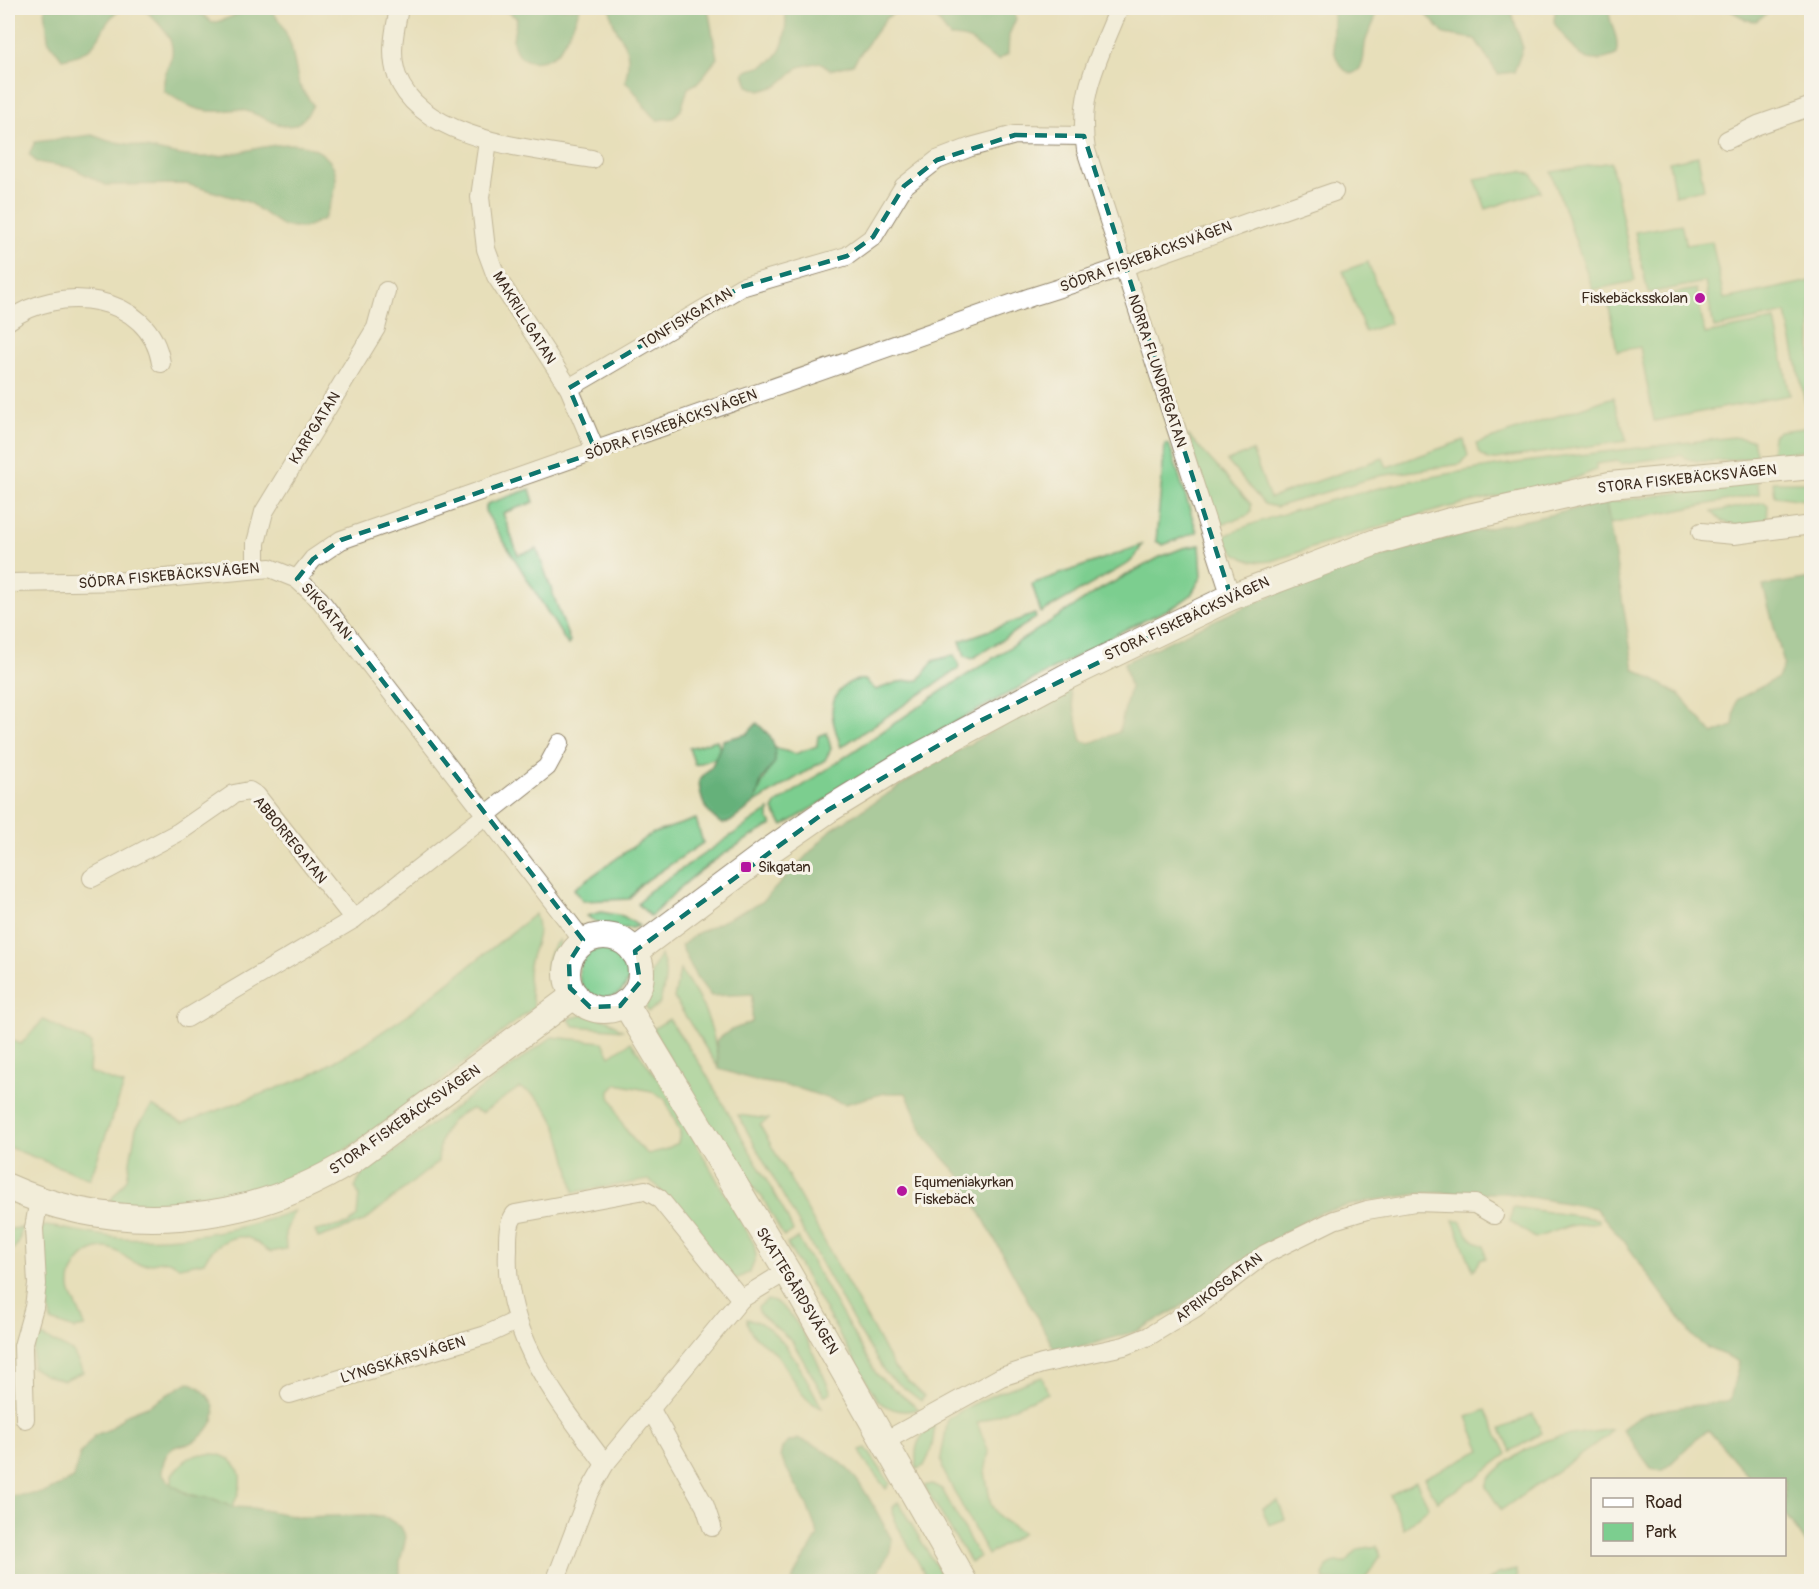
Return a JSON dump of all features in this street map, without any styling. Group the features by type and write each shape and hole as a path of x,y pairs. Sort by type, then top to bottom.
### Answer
{"street":[{"path":"399,8 392,49 397,76 413,101 438,119 488,141 592,159"},
{"name":"NORRA FLUNDREGATAN","path":"1119,8 1088,82 1083,112 1084,136 1091,167 1231,597"},
{"path":"1727,140 1758,124 1812,106"},
{"name":"TONFISKGATAN","path":"569,388 741,286 847,256 873,237 904,186 937,160 971,147 1015,135 1084,136"},
{"name":"MAKRILLGATAN","path":"488,141 480,197 486,249 496,276 569,388 596,452"},
{"name":"SÖDRA FISKEBÄCKSVÄGEN","path":"8,583 133,581 256,567 282,571 297,579 314,559 341,540 1031,297 1124,269 1209,235 1334,192"},
{"name":"KARPGATAN","path":"256,567 256,543 264,512 376,328 386,291"},
{"path":"8,321 49,300 72,298 107,303 125,311 147,331 154,340 161,363"},
{"name":"STORA FISKEBÄCKSVÄGEN","path":"634,952 811,822 900,766 1066,677 1231,597 1376,542 1447,522 1610,485 1812,466"},
{"path":"1701,532 1734,536 1812,525"},
{"name":"SIKGATAN","path":"297,579 320,600 584,942"},
{"path":"187,1018 354,919 547,766 560,743"},
{"name":"ABBORREGATAN","path":"92,878 178,832 234,794 249,791 257,796 354,919"},
{"path":"597,936 611,937 624,942 634,952 641,969 640,982 626,1003 614,1008 596,1009 575,995 567,971 572,954 584,942 597,936"},
{"name":"STORA FISKEBÄCKSVÄGEN","path":"8,1186 39,1199 89,1212 169,1218 234,1209 289,1193 335,1172 360,1155 575,995"},
{"name":"SKATTEGÅRDSVÄGEN","path":"626,1003 787,1270 964,1581"},
{"path":"605,1464 558,1401 516,1321 506,1270 509,1226 515,1214 633,1190 645,1190 659,1198 741,1299"},
{"path":"26,1419 23,1346 34,1307 37,1284 34,1228 39,1199"},
{"name":"APRIKOSGATAN","path":"885,1441 1001,1377 1042,1364 1124,1346 1149,1336 1195,1308 1265,1254 1334,1220 1367,1210 1415,1202 1475,1204 1494,1215"},
{"path":"555,1581 589,1492 605,1464 741,1299 787,1270"},
{"name":"LYNGSKÄRSVÄGEN","path":"290,1394 486,1335 516,1321"},
{"path":"650,1408 705,1506 712,1527"}],"highlighted area":[{"path":"1015,135 1084,136 1231,597 980,721 828,810 635,951 640,982 620,1006 590,1007 570,988 569,962 583,940 320,600 297,579 313,559 341,540 596,452 569,388 741,287 847,256 873,237 904,186 937,160"}],"green space":[{"path":"45,8 125,8 115,14 88,50 62,59 48,40"},
{"path":"143,8 196,8 212,23 253,9 271,10 282,24 291,45 299,85 313,105 297,124 289,126 280,125 242,110 204,110 177,99 164,91 164,78 172,51 169,37"},
{"path":"501,8 580,8 559,50 547,59 532,61 520,56 515,50 513,38 517,18"},
{"path":"610,8 708,8 717,58 699,82 688,88 681,110 673,118 657,120 625,82 628,56 612,19"},
{"path":"785,8 904,8 886,18 853,64 830,70 820,62 799,67 777,86 760,91 748,86 744,73 763,66 778,54 784,39"},
{"path":"925,8 1012,8 1016,19 1009,35 1008,54 998,60 973,42 950,37 931,11"},
{"path":"1333,8 1376,8 1374,21 1366,40 1362,64 1356,72 1351,74 1343,69 1335,54"},
{"path":"1421,8 1510,8 1523,48 1514,72 1498,74 1475,39 1444,34"},
{"path":"1555,8 1609,8 1617,42 1616,55 1592,60 1580,55 1556,26"},
{"path":"1726,8 1768,8 1766,14 1756,21 1747,20"},
{"path":"92,135 108,141 195,157 221,156 284,144 299,145 313,149 332,163 336,187 324,219 304,228 283,226 248,202 215,192 186,184 106,185 73,168 36,162 29,154 35,142"},
{"path":"1698,156 1704,189 1675,195 1669,162"},
{"path":"1611,162 1635,281 1593,290 1551,172"},
{"path":"1521,171 1533,175 1541,191 1486,209 1475,179"},
{"path":"1681,224 1686,245 1712,241 1724,299 1811,281 1811,410 1807,411 1786,313 1714,328 1705,282 1648,293 1635,232"},
{"path":"1368,262 1390,323 1365,332 1343,271"},
{"path":"1696,289 1705,334 1775,320 1790,395 1654,421 1640,347 1617,351 1609,306"},
{"path":"1613,397 1627,441 1489,460 1479,453 1476,444"},
{"path":"1811,427 1811,450 1771,455 1773,436 1779,431"},
{"path":"1188,435 1251,504 1249,515 1218,526 1207,502"},
{"path":"1733,437 1753,440 1757,457 1696,461 1681,455 1620,464 1618,461 1596,464 1596,470 1563,482 1438,510 1272,561 1243,558 1232,550 1223,537 1279,515 1364,491 1416,480 1521,462"},
{"path":"1464,440 1468,456 1461,464 1379,476 1276,507 1264,504 1227,461 1252,451 1270,498 1383,458 1387,467"},
{"path":"1165,444 1169,444 1197,532 1163,545 1156,541"},
{"path":"1758,481 1759,494 1610,524 1606,503"},
{"path":"1773,482 1811,482 1811,501 1775,496"},
{"path":"530,489 534,502 503,513 518,555 537,549 570,642 568,645 485,511 487,504"},
{"path":"1764,502 1768,505 1767,521 1752,524 1731,525 1712,512"},
{"path":"1606,503 1634,669 1679,694 1713,734 1733,726 1736,700 1778,678 1784,664 1763,586 1811,578 1812,1463 1809,1472 1812,1477 1811,1552 1786,1515 1786,1478 1750,1478 1708,1430 1661,1471 1651,1468 1622,1429 1640,1416 1657,1411 1730,1400 1739,1362 1705,1346 1694,1338 1624,1241 1595,1208 1506,1193 1425,1193 1369,1201 1319,1213 1269,1242 1179,1308 1137,1331 1057,1354 960,1176 926,1138 906,1093 885,1093 845,1104 794,1087 757,1081 719,1069 716,1041 729,1031 752,1022 752,994 711,996 695,975 681,946 696,934 762,902 832,829 936,763 1069,688 1082,741 1090,743 1119,732 1130,687 1124,663 1283,591 1370,560 1470,533"},
{"path":"1142,545 1129,563 1041,613 1032,584"},
{"path":"1200,545 1202,576 1191,595 1177,605 1126,629 945,728 783,826 773,810 776,804 945,689 1101,589 1160,557 1183,548"},
{"path":"1035,614 1036,618 972,659 965,656 960,641"},
{"path":"954,655 959,664 958,669 841,747 832,708 837,694 843,687 853,681 865,680 876,690 898,682 919,680 933,661"},
{"path":"757,723 770,736 775,748 775,762 762,779 755,803 730,822 722,824 704,805 699,780 712,766 723,740 747,734"},
{"path":"827,733 831,749 825,760 755,803 772,762 775,748 795,754 817,746 818,736"},
{"path":"717,740 722,756 695,765 689,748"},
{"path":"769,810 769,820 772,825 713,861 650,916 638,904 648,892"},
{"path":"696,819 703,843 641,884 629,899 583,901 574,889 651,834"},
{"path":"601,912 623,916 639,926 626,929 612,927 587,916"},
{"path":"535,914 538,934 528,976 534,1007 426,1093 331,1160 288,1183 223,1204 160,1210 110,1201 127,1179 136,1128 152,1106 183,1123 307,1077 358,1048 407,1015"},
{"path":"559,940 560,964 550,986 547,962"},
{"path":"604,948 622,955 629,973 622,991 604,998 586,991 579,973 586,955"},
{"path":"660,955 665,967 664,986 659,1005 648,1012 646,1007 651,973"},
{"path":"680,970 707,1016 719,1069 674,998"},
{"path":"583,1015 608,1020 622,1030 574,1026 568,1019"},
{"path":"669,1019 702,1067 784,1211 793,1231 784,1237 762,1197 724,1157 653,1029"},
{"path":"43,1020 91,1043 89,1072 124,1085 90,1179 8,1147 8,1039 21,1044"},
{"path":"552,1037 603,1042 610,1056 631,1042 664,1088 754,1244 756,1256 750,1272 737,1279 721,1270 656,1185 649,1180 574,1192 564,1148 552,1117 532,1094 519,1088 482,1113 472,1109 456,1117 442,1136 438,1162 363,1222 318,1238 315,1231 348,1224 357,1216 359,1195 355,1187 362,1175","holes":["617,1084 651,1091 665,1099 680,1132 678,1143 648,1154 632,1139 620,1120 610,1097 610,1091"]},
{"path":"738,1115 769,1119 760,1125 895,1369 924,1396 921,1401 886,1374 859,1331"},
{"path":"1513,1207 1598,1219 1599,1222 1570,1226 1535,1238 1510,1221"},
{"path":"294,1211 285,1233 286,1249 271,1252 251,1239 237,1237 217,1246 204,1262 179,1267 167,1261 136,1263 115,1250 107,1248 91,1251 78,1262 70,1285 85,1327 74,1329 51,1321 39,1229 45,1226 122,1238 166,1238 231,1229"},
{"path":"1453,1220 1460,1220 1469,1236 1484,1246 1486,1258 1480,1260 1473,1270"},
{"path":"22,1228 18,1244 8,1254 8,1229"},
{"path":"798,1238 877,1375 919,1409 898,1410 878,1401 787,1244"},
{"path":"767,1300 778,1304 788,1312 797,1324 831,1392 824,1396 792,1341 759,1313 758,1307"},
{"path":"747,1319 759,1323 782,1342 801,1369 822,1408 807,1399 801,1392 777,1355 750,1331"},
{"path":"41,1336 73,1352 83,1372 64,1380 44,1375 32,1367 34,1342"},
{"path":"1042,1377 1048,1393 977,1423 989,1452 985,1472 991,1505 1000,1518 1023,1533 988,1555 943,1470 941,1457 948,1419 981,1400"},
{"path":"188,1382 199,1387 207,1395 212,1402 214,1414 210,1426 201,1436 191,1443 173,1448 166,1456 162,1473 172,1485 189,1495 214,1499 232,1507 253,1508 301,1517 366,1515 387,1518 401,1527 406,1537 400,1562 400,1581 8,1581 8,1496 44,1493 73,1479 80,1454 95,1435 110,1429 127,1414 150,1405"},
{"path":"1486,1410 1507,1454 1473,1480 1437,1501 1424,1478 1481,1450 1467,1417"},
{"path":"1533,1414 1542,1433 1511,1451 1501,1429"},
{"path":"934,1423 929,1456 924,1466 917,1469 916,1448 924,1433"},
{"path":"1611,1429 1606,1437 1501,1510 1486,1487 1502,1466 1540,1443 1562,1436"},
{"path":"799,1439 833,1456 846,1467 866,1493 892,1540 889,1555 881,1566 875,1581 792,1581 818,1535 807,1505 780,1457 782,1448 789,1442"},
{"path":"866,1448 890,1483 886,1489 864,1460 860,1450"},
{"path":"201,1454 220,1455 229,1459 239,1470 239,1492 232,1507 187,1493 172,1485 172,1474 188,1458"},
{"path":"1416,1481 1429,1507 1404,1529 1390,1495"},
{"path":"932,1484 942,1489 979,1557 970,1562 924,1486"},
{"path":"1278,1501 1285,1519 1269,1525 1262,1508"},
{"path":"898,1502 945,1581 929,1581 894,1520 893,1507"},
{"path":"1377,1546 1380,1557 1363,1581 1325,1581 1323,1576 1327,1567 1336,1562 1346,1562 1358,1549"},
{"path":"1516,1570 1517,1581 1488,1581 1498,1574"}],"place":[{"name":"Fiskebäcksskolan","path":"1700,298"},
{"name":"Sikgatan","path":"746,867"},
{"name":"Equmeniakyrkan Fiskebäck","path":"902,1191"}]}
